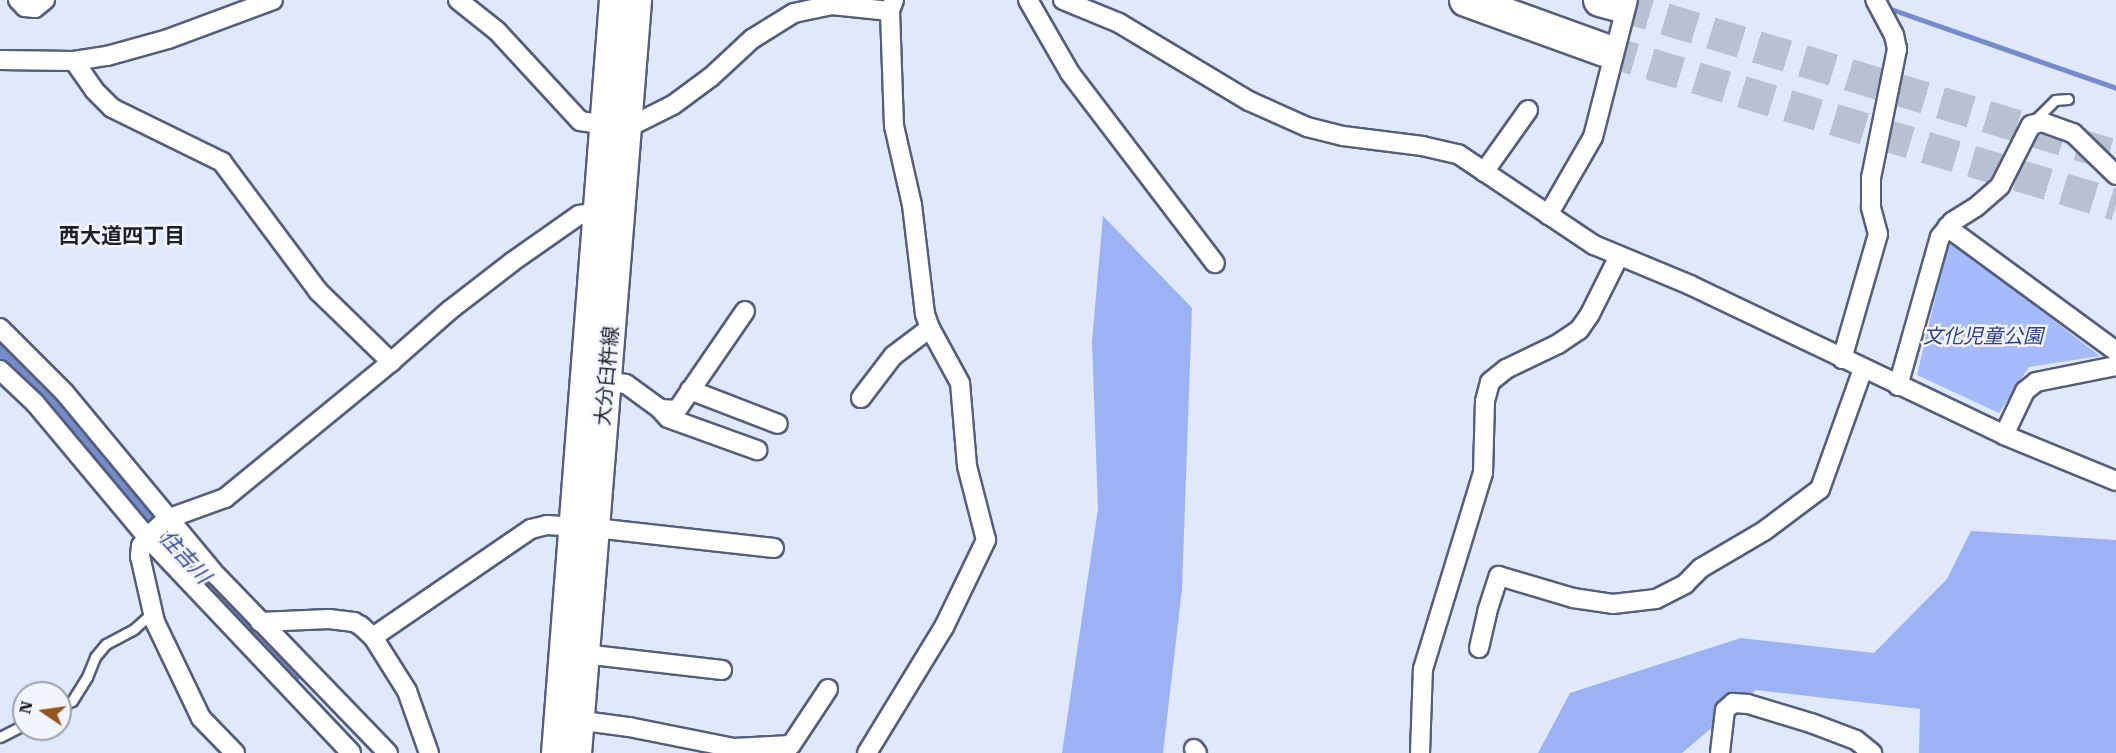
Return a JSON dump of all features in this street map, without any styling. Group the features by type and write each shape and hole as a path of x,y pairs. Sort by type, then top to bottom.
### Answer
{"highway":[{"path":"1466,0 1604,50"}],"main road":[{"name":"大分臼杵線","path":"613,0 615,127"},
{"name":"大分臼杵線","path":"555,753 569,719 615,127 638,0"},
{"name":"大分臼杵線","path":"569,719 578,753"}],"street":[{"path":"18,0 25,7 35,8 45,0"},
{"path":"0,60 74,61 107,56 168,39 273,0"},
{"path":"458,0 497,31 580,121 615,127 673,105 711,77 790,7 892,5 894,126 912,205 925,314 930,328 960,383 968,466 986,540 944,627 867,753"},
{"path":"1028,0 1070,73 1215,263"},
{"path":"1062,0 1119,24 1249,101 1307,127 1344,136 1458,154 1594,245 1690,285 2004,435 2116,481"},
{"path":"1842,359 1878,234 1871,207 1871,178 1897,49 1894,35 1875,0"},
{"path":"1548,215 1593,137 1616,2"},
{"path":"74,61 94,90 112,108 222,162 318,291 392,362"},
{"path":"1484,172 1528,110"},
{"path":"1898,386 1936,245 1947,227 2001,186 2027,131 2036,123 2050,124 2078,137 2116,175"},
{"path":"236,753 201,717 166,650 153,612 140,556 141,546 147,537 167,519 225,498 392,362 450,310 512,262 579,215 608,211"},
{"path":"1947,227 2116,351"},
{"path":"1420,753 1423,669 1483,472 1485,401 1490,381 1506,369 1558,344 1579,330 1590,314 1619,256"},
{"path":"660,409 677,410 745,311"},
{"path":"0,328 64,392 167,519 260,622 388,753"},
{"path":"861,398 893,356 930,328"},
{"path":"2004,435 2025,391 2036,382 2116,366"},
{"path":"1479,648 1487,612 1499,576 1574,598 1613,604 1656,599 1685,584 1701,568 1764,531 1820,489 1828,474 1863,369"},
{"path":"0,370 35,403 147,537 351,753"},
{"path":"595,380 626,384 660,409 668,418 757,450"},
{"path":"690,390 778,424"},
{"path":"373,637 531,530 547,525 774,548"},
{"path":"260,622 346,620 362,626 373,637 410,697 429,753"},
{"path":"574,653 722,670"},
{"path":"569,719 682,745 734,748 791,745 828,689"},
{"path":"1720,753 1725,710 1733,703 1748,704 1856,740 1872,753"}],"lane":[{"path":"2036,123 2037,118 2055,100 2068,99"},
{"path":"72,701 87,677 95,657 106,644 134,629 153,612"}],"green space":[{"name":"文化児童公園","path":"1949,240 2100,356 2029,367 1999,413 1917,375"}],"shaded area":[{"path":"1103,216 1192,308 1182,589 1163,753 1062,753 1098,509 1092,342"},
{"path":"1971,531 2116,540 2116,753 1919,753 1920,709 1756,690 1682,753 1538,753 1570,693 1741,638 1874,653 1947,579"}],"waterway":[{"path":"1885,7 2116,88"},
{"name":"住吉川","path":"0,356 196,570 293,666"}],"tunnel":[{"path":"1619,5 2116,156"},
{"path":"1604,50 2116,205"}],"district":[{"name":"西大道四丁目","path":"122,236"}]}
